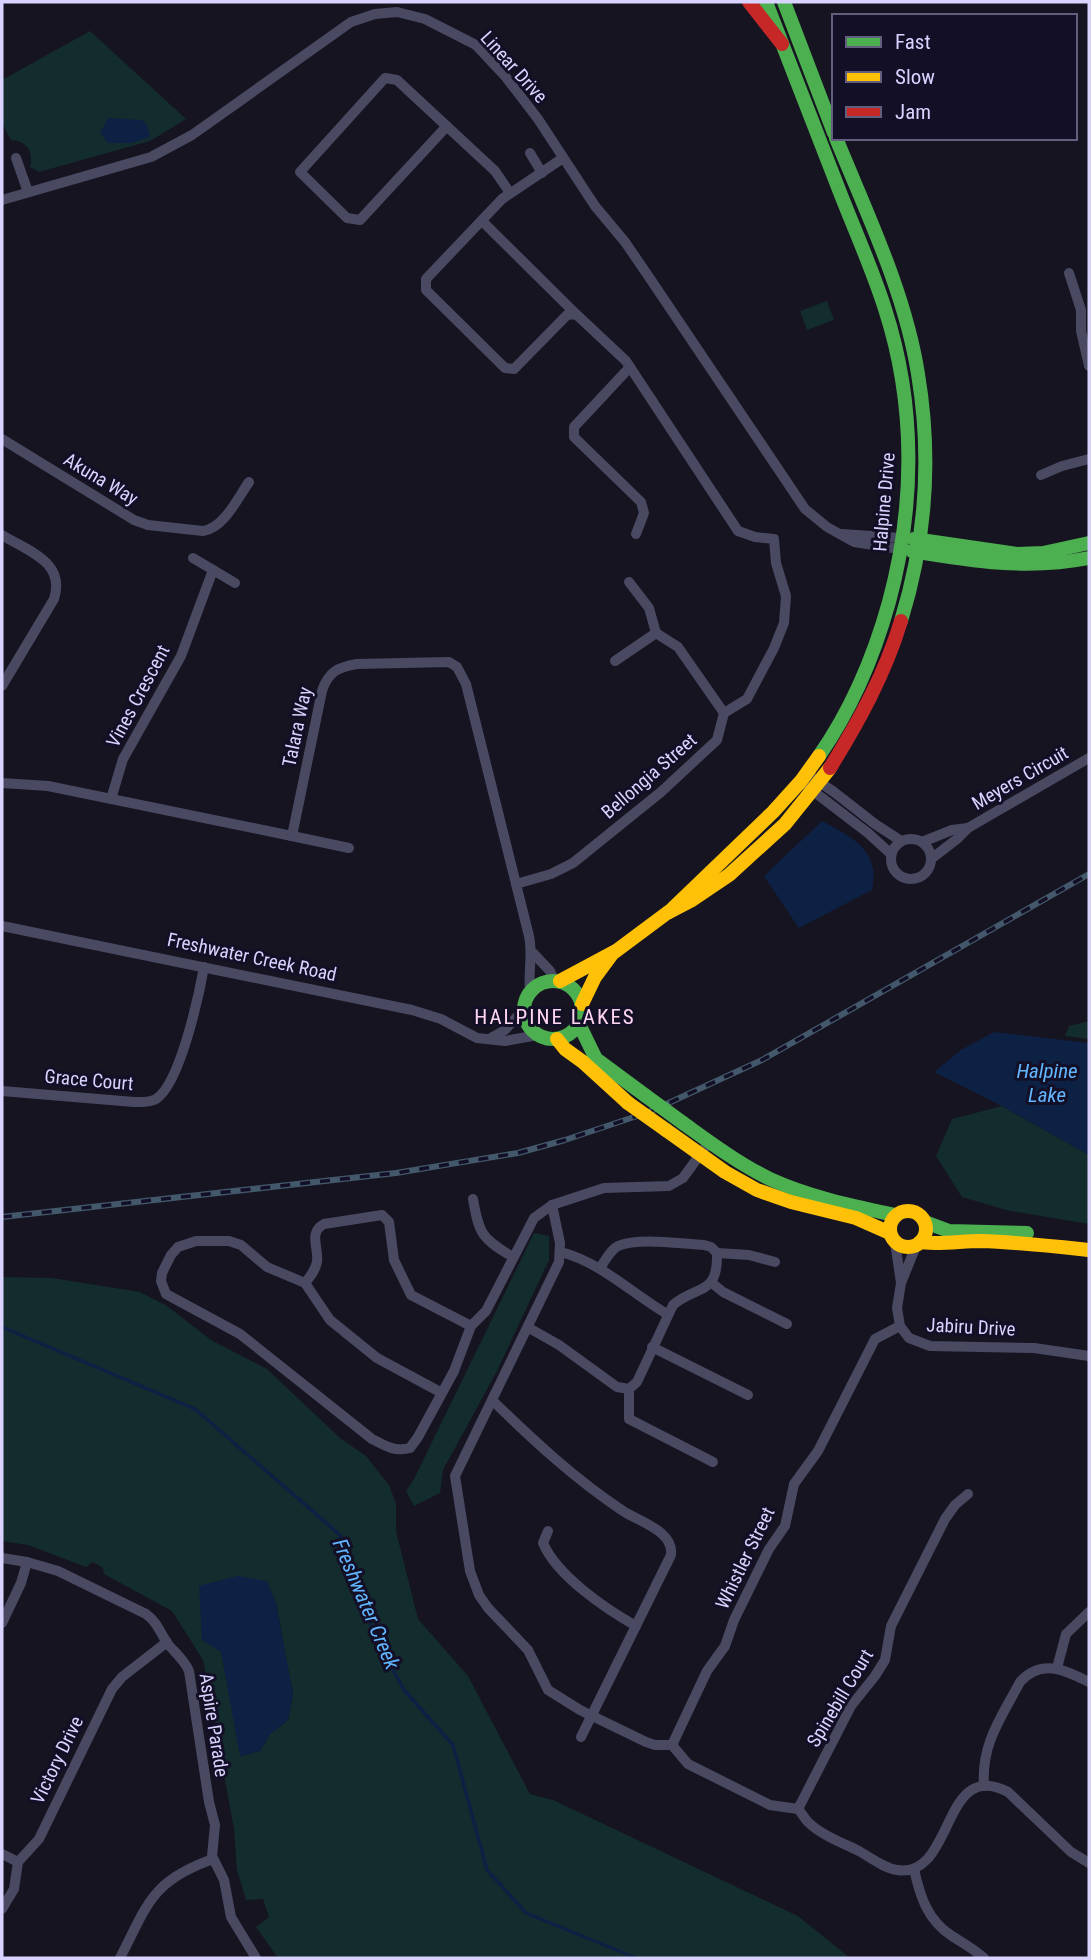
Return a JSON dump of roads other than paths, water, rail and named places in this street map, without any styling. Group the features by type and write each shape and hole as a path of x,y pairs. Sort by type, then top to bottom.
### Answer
{"main road":[{"path":"748,2 782,44"},
{"name":"Halpine Drive","path":"669,912 685,894 757,830 803,777 835,730 867,669 887,611 907,504 909,450 906,403 895,342 880,290 765,2"},
{"path":"784,2 832,128"},
{"name":"Halpine Drive","path":"557,981 615,951 669,912 694,899 734,871 764,845 816,786 847,742 881,678 906,610 920,546 926,458 918,375 900,303 837,140"},
{"path":"901,544 1017,554 1043,553 1089,543"},
{"path":"920,546 1019,567 1055,565 1089,558"},
{"name":"Halpine Drive","path":"582,1004 600,970 615,951"},
{"path":"545,981 557,981 575,989 582,1004 579,1024 574,1031 557,1039 538,1035 530,1029 523,1010 530,991 545,981"},
{"path":"579,1024 596,1059 709,1142 751,1169 786,1186 827,1200 895,1215"},
{"path":"557,1039 628,1103 700,1155 757,1190 791,1202 856,1218 905,1247 949,1241 1021,1242 1089,1250"},
{"path":"892,1238 890,1223 895,1215 905,1210 911,1211 920,1215 925,1222 926,1233 918,1244"},
{"path":"925,1222 949,1231 1004,1231 1089,1241"}],"street":[{"name":"Linear Drive","path":"2,200 151,157 192,135 351,22 375,14 397,12 425,19 476,45 505,76 538,119 595,206 625,242 800,502 819,522 841,534 901,544"},
{"path":"447,126 360,220 347,218 300,172 385,78 397,80 447,126 495,171 510,193"},
{"path":"530,153 542,173"},
{"path":"16,158 28,192"},
{"path":"563,158 510,193 426,279 426,290 505,368 514,369 568,314 577,315"},
{"path":"482,221 630,367 738,531 755,537 774,539 776,563 786,596 784,623 747,699 724,713 678,647 656,634 649,608 629,582"},
{"path":"1069,273 1085,309 1081,331 1089,366"},
{"path":"630,367 574,428 574,437 640,502 644,513 636,534"},
{"name":"Akuna Way","path":"2,439 134,520 148,525 212,530 249,482"},
{"path":"1041,475 1089,459"},
{"path":"2,535 51,567 58,584 54,598 2,686"},
{"path":"193,558 235,583"},
{"name":"Vines Crescent","path":"111,799 123,759 181,656 213,570"},
{"path":"615,661 656,634"},
{"name":"Talara Way","path":"292,836 322,691 329,675 345,666 357,664 449,663 457,667 466,684 533,953 530,991"},
{"name":"Bellongia Street","path":"516,884 551,874 573,863 661,792 717,740 724,713"},
{"name":"Meyers Circuit","path":"931,859 968,828 1089,758"},
{"path":"803,777 901,841"},
{"path":"2,783 48,786 349,848"},
{"path":"816,786 891,854"},
{"name":"Meyers Circuit","path":"922,842 953,830 968,828"},
{"path":"915,839 922,842 930,852 928,871 923,875 911,880 894,871 891,854 901,841 915,839"},
{"name":"Freshwater Creek Road","path":"2,926 429,1014 472,1036 505,1041 538,1035"},
{"name":"Talara Way","path":"533,953 557,981"},
{"name":"Grace Court","path":"2,1091 134,1102 155,1099 164,1092 189,1035 204,967"},
{"path":"489,1039 505,1030 523,1010"},
{"path":"442,1393 377,1358 330,1320 304,1283 267,1267 241,1245 229,1241 196,1241 178,1247 165,1263 161,1281 166,1294 240,1334 359,1430 396,1450 410,1448 442,1393 471,1325 486,1311 531,1222 552,1205 604,1188 669,1186 683,1178 709,1142"},
{"path":"473,1199 477,1225 483,1236 513,1256"},
{"path":"552,1205 561,1252 556,1269 455,1476 472,1581 488,1608 528,1650 548,1690 557,1698 591,1716 651,1744 672,1745 688,1764 769,1805 798,1810 811,1824 888,1868 914,1870 930,1858 962,1798 972,1790 984,1786 1007,1792 1071,1853 1089,1863"},
{"path":"304,1283 314,1272 315,1237 319,1227 382,1215 388,1222 394,1260 411,1295 471,1325"},
{"name":"Jabiru Drive","path":"892,1238 901,1283"},
{"path":"600,1268 616,1247 626,1244 646,1242 704,1245 715,1250 716,1276 712,1283 699,1292 680,1298 667,1314 637,1382 629,1389 629,1419 713,1462"},
{"name":"Jabiru Drive","path":"918,1244 901,1283 897,1308 900,1326 909,1338 930,1346 1034,1348 1089,1356"},
{"path":"561,1252 600,1268 667,1314"},
{"path":"717,1254 750,1255 775,1262"},
{"path":"712,1283 723,1292 787,1324"},
{"name":"Whistler Street","path":"672,1745 707,1671 725,1646 734,1620 769,1549 785,1526 798,1477 818,1451 875,1339 900,1326"},
{"path":"529,1328 559,1345 617,1387 629,1389"},
{"path":"652,1347 748,1395"},
{"path":"493,1401 558,1464 668,1538 671,1543 671,1555 581,1737"},
{"name":"Spinebill Court","path":"798,1810 851,1706 885,1660 891,1626 945,1519 955,1505 968,1494"},
{"path":"548,1531 543,1543 553,1560 607,1608 636,1626"},
{"name":"Aspire Parade","path":"2,1558 58,1571 146,1614 157,1623 167,1642 181,1657 189,1671 215,1825 213,1859 224,1880 231,1917 256,1958"},
{"path":"2,1623 18,1592 27,1562"},
{"path":"1057,1668 1066,1634 1089,1612"},
{"name":"Victory Drive","path":"2,1909 14,1889 18,1862 39,1839 112,1689 122,1677 167,1642"},
{"path":"984,1786 983,1764 987,1746 1025,1676 1039,1668 1057,1668 1089,1682"},
{"path":"2,1854 18,1862"},
{"path":"120,1958 158,1889 193,1867 213,1859"},
{"path":"914,1870 924,1906 932,1918 951,1936 984,1958"}],"water":[{"path":"108,118 142,120 147,125 150,137 132,143 108,143 100,133"},
{"path":"822,821 844,833 868,855 874,876 872,890 799,928 764,876"},
{"name":"Halpine Lake","path":"994,1032 1089,1043 1089,1155 1002,1106 934,1072 961,1050"},
{"path":"238,1576 267,1581 276,1603 293,1694 288,1720 270,1734 260,1751 240,1756 221,1652 202,1640 199,1586"}],"waterway":[{"name":"Freshwater Creek","path":"2,1327 195,1409 340,1535 376,1639 404,1690 453,1745 487,1870 526,1913 636,1958"}],"railway":[{"path":"2,1217 396,1173 518,1153 565,1140 649,1112 762,1060 1089,874"}],"district":[{"name":"HALPINE LAKES","path":"555,1017"}]}
